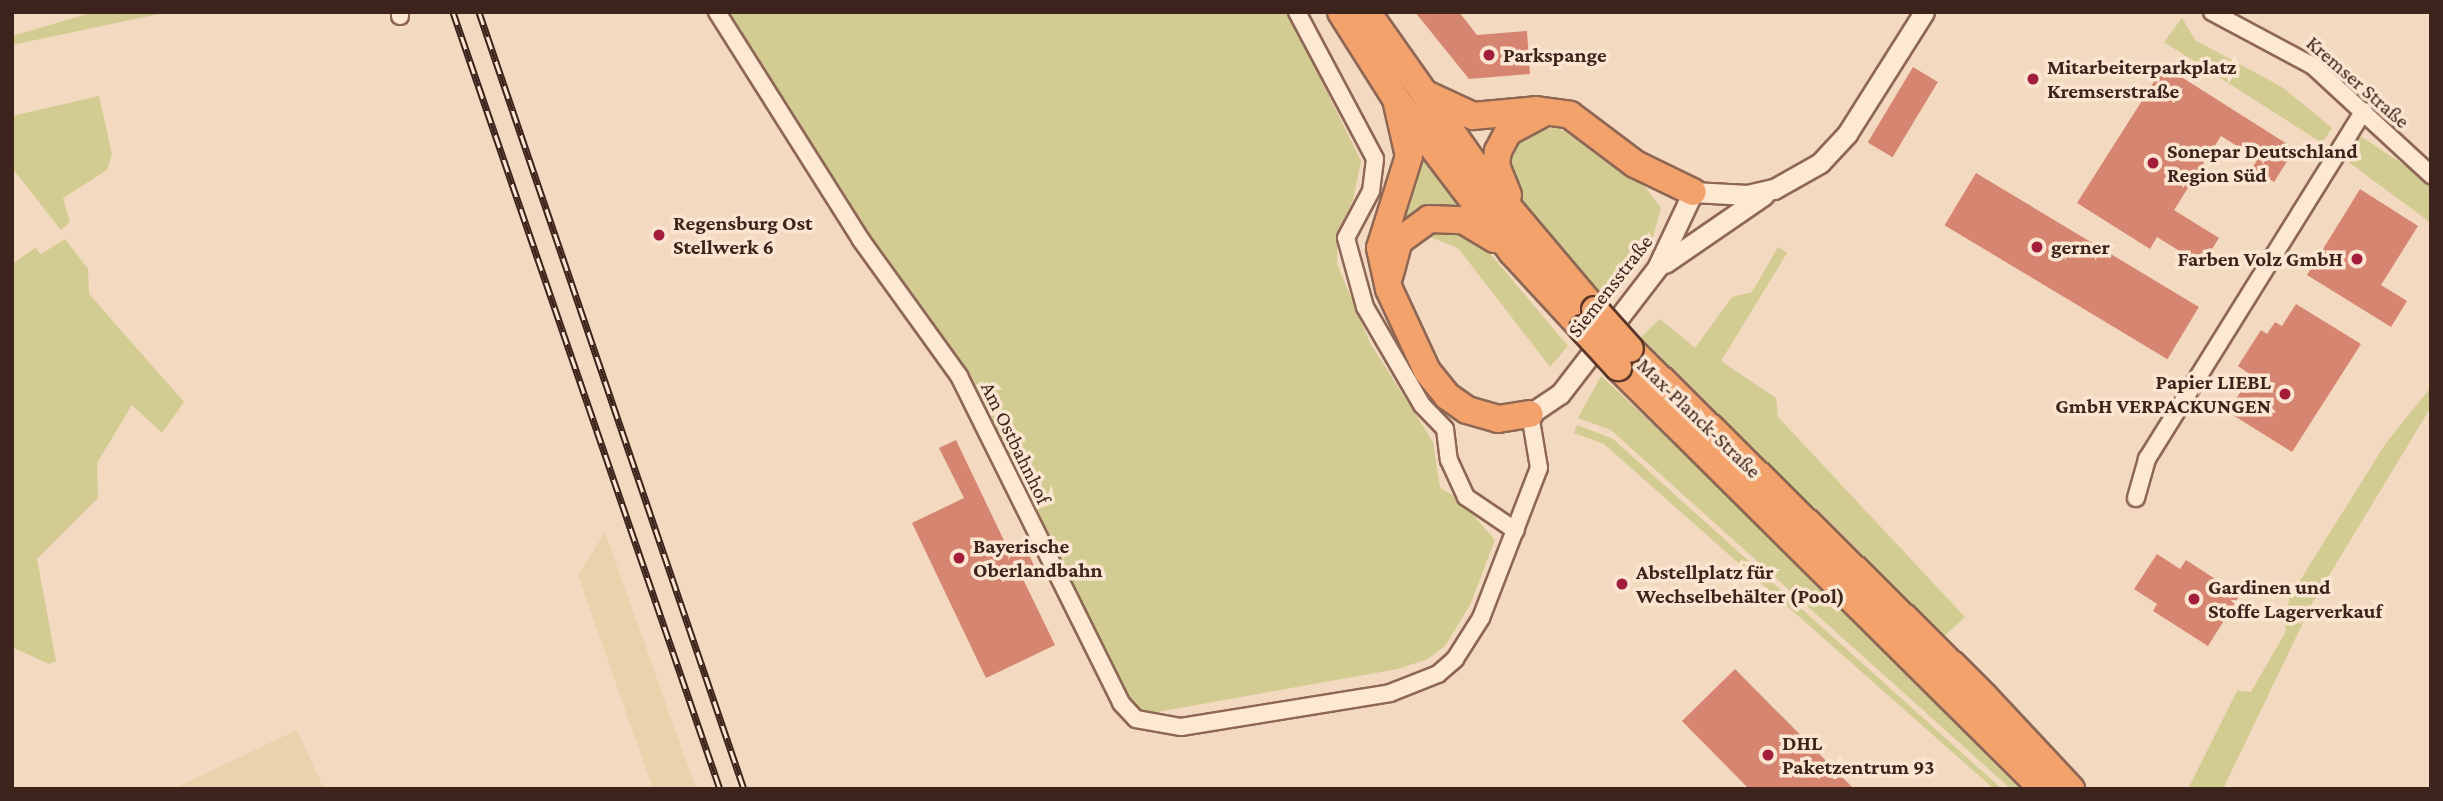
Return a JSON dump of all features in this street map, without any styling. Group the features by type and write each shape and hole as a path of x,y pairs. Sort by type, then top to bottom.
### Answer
{"highway":[{"name":"Max-Planck-Straße","path":"1340,12 1407,94 1521,244 1624,358 2043,789"},
{"name":"Max-Planck-Straße","path":"1367,12 1407,94"},
{"path":"1530,414 1498,419 1467,410 1447,396 1427,371 1389,289 1380,248 1409,156 1407,94 1473,116 1552,111 1570,115 1635,164 1693,192"},
{"path":"1521,244 1499,179 1497,158 1508,132 1552,111"},
{"path":"1389,289 1399,241 1429,219 1463,220 1521,244"},
{"name":"Max-Planck-Straße","path":"1624,358 1983,695 2071,789"}],"street":[{"name":"Am Ostbahnhof","path":"717,12 861,240 959,376 1121,703 1136,719 1181,727 1390,693 1428,681 1455,659 1470,638 1516,531 1539,468 1530,414"},
{"path":"1297,12 1374,159 1371,191 1346,238 1365,307 1422,405 1446,429 1449,460 1466,497 1516,531"},
{"path":"1657,268 1774,189 1820,163 1847,134 1923,12"},
{"name":"Kremser Straße","path":"2212,12 2288,49 2364,111 2431,175"},
{"path":"2136,498 2147,459 2364,111"},
{"path":"1693,192 1731,197 1774,189"},
{"name":"Siemensstraße","path":"1530,414 1560,394 1657,268 1693,192"}],"shaded area":[{"path":"94,12 168,12 12,45 12,36"},
{"path":"727,12 1288,12 1361,161 1353,200 1338,233 1337,264 1370,343 1433,442 1440,488 1458,498 1495,540 1470,605 1445,646 1428,659 1398,669 1146,714 1133,704 957,357 869,239"},
{"path":"2182,18 2195,40 2282,87 2332,128 2322,143 2164,42"},
{"path":"99,96 112,154 107,170 63,198 70,222 61,230 12,168 12,116"},
{"path":"1557,128 1598,149 1646,188 1661,208 1649,251 1606,300 1580,276 1509,183 1511,145 1536,129"},
{"path":"2359,135 2431,183 2431,223 2343,158"},
{"path":"1419,150 1465,211 1391,234"},
{"path":"1442,224 1477,238 1568,346 1550,367 1458,248 1417,232"},
{"path":"65,239 88,269 89,294 184,402 162,433 132,405 97,463 98,498 37,559 56,661 49,664 12,647 12,264 35,248 41,254"},
{"path":"1778,247 1787,253 1721,361 1776,398 1778,417 1965,617 1942,638 1640,338 1660,319 1695,348 1732,297 1752,292"},
{"path":"1601,376 1747,510 2032,789 2011,789 1611,430 1578,418"},
{"path":"2431,387 2431,407 2313,602 2223,789 2188,789 2237,691 2251,692 2285,633 2289,598 2386,443"},
{"path":"1577,425 1613,439 2002,789 1994,789 1604,444 1574,433"},
{"path":"605,532 696,789 653,789 578,575"},
{"path":"297,730 324,789 175,789 177,787"}],"building":[{"name":"Parkspange","path":"1415,12 1459,12 1477,35 1527,31 1530,74 1469,79"},
{"name":"Sonepar Deutschland Region Süd","path":"2164,66 2295,149 2274,182 2252,168 2258,159 2221,136 2174,210 2219,238 2202,265 2157,237 2150,249 2077,203"},
{"path":"1913,67 1938,82 1893,157 1868,142"},
{"name":"gerner","path":"1976,173 2199,307 2167,359 1945,225"},
{"name":"Farben Volz GmbH","path":"2360,189 2418,226 2381,285 2407,301 2391,327 2307,275"},
{"name":"Papier LIEBL GmbH VERPACKUNGEN","path":"2296,304 2361,344 2292,452 2228,412 2251,375 2238,366 2261,330 2267,334 2275,322 2282,326"},
{"name":"Bayerische Oberlandbahn","path":"956,440 1010,553 1025,546 1036,570 1022,577 1055,645 986,678 912,523 964,498 939,448"},
{"name":"Gardinen und Stoffe Lagerverkauf","path":"2157,554 2180,569 2186,560 2240,595 2208,646 2153,611 2157,604 2134,589"},
{"name":"DHL Paketzentrum 93","path":"1735,669 1854,789 1749,789 1682,721"}],"railway":[{"path":"453,12 720,789"},
{"path":"479,12 744,789"}],"place":[{"name":"Parkspange","path":"1489,55"},
{"name":"Mitarbeiterparkplatz Kremserstraße","path":"2033,79"},
{"name":"Sonepar Deutschland Region Süd","path":"2153,163"},
{"name":"Regensburg Ost Stellwerk 6","path":"659,235"},
{"name":"gerner","path":"2037,247"},
{"name":"Farben Volz GmbH","path":"2357,259"},
{"name":"Papier LIEBL GmbH VERPACKUNGEN","path":"2285,394"},
{"name":"Bayerische Oberlandbahn","path":"959,558"},
{"name":"Abstellplatz für Wechselbehälter (Pool)","path":"1622,584"},
{"name":"Gardinen und Stoffe Lagerverkauf","path":"2194,599"},
{"name":"DHL Paketzentrum 93","path":"1768,755"}]}
